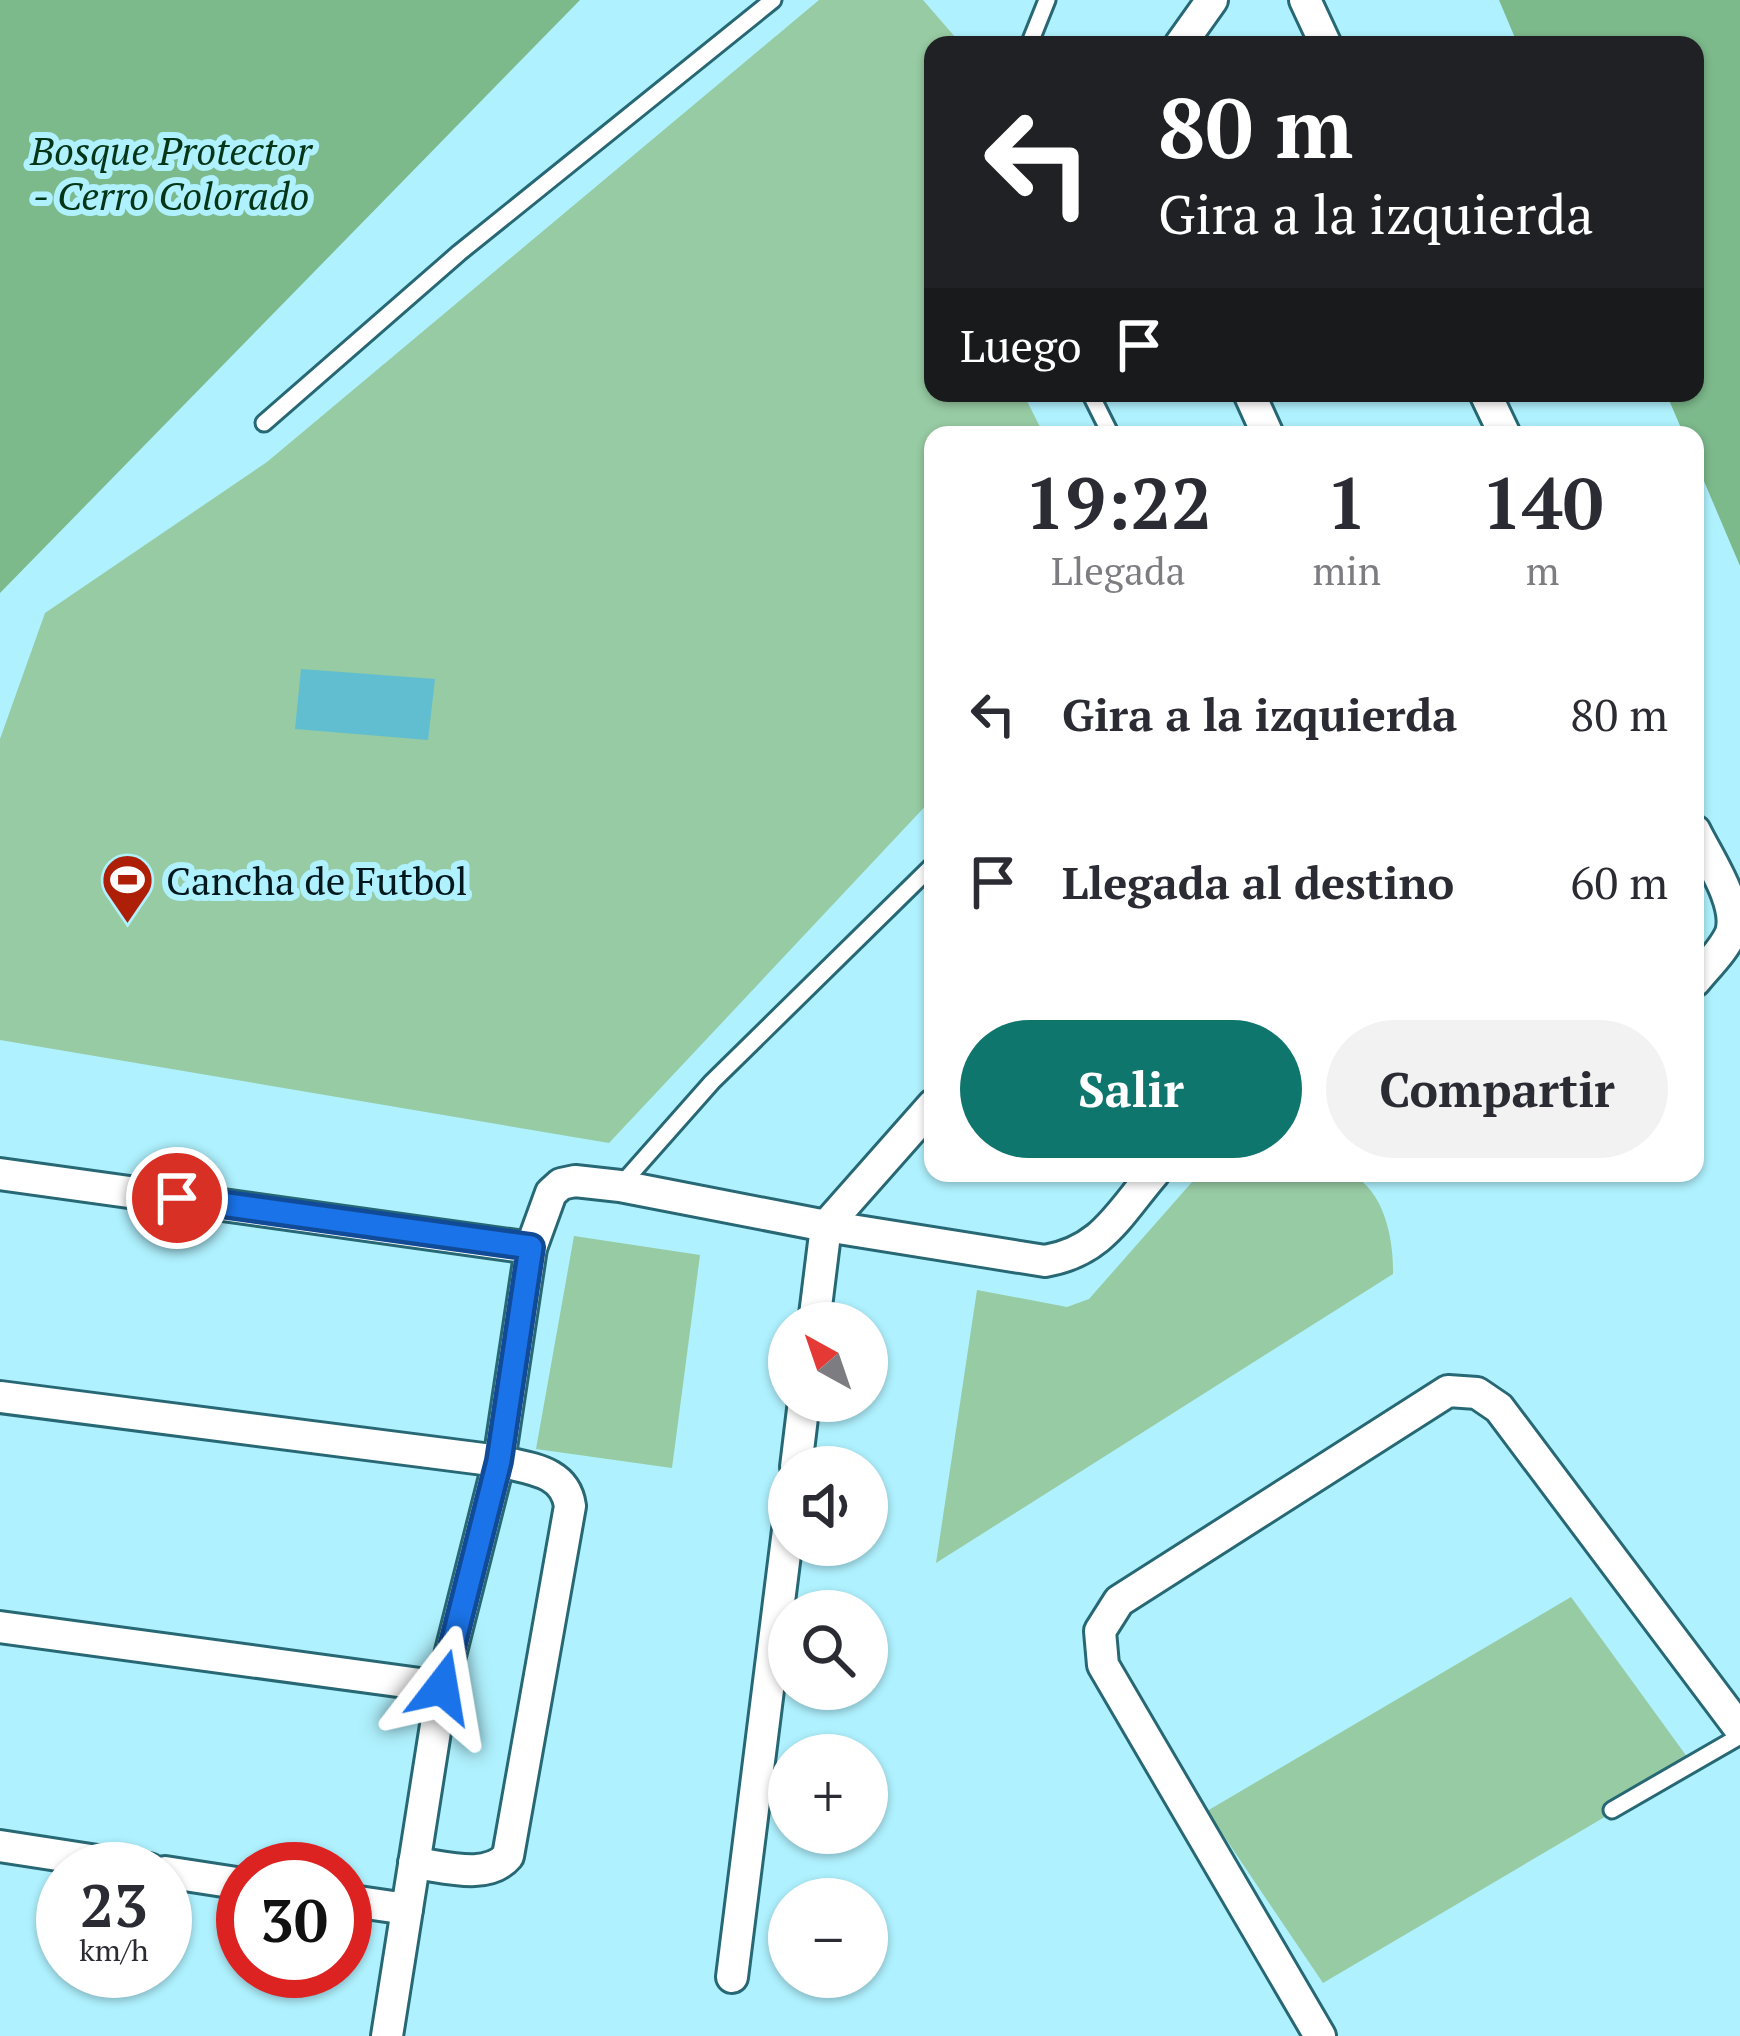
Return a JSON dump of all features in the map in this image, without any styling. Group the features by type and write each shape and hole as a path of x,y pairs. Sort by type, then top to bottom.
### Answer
{"street":[{"path":"1186,36 1212,0"},
{"path":"1305,0 1321,36"},
{"path":"1704,850 1734,912 1732,930 1704,970"},
{"path":"817,1302 826,1226 924,1115"},
{"path":"0,1174 531,1247"},
{"path":"386,2036 442,1687 499,1461 531,1247 543,1208 561,1184 620,1186 1045,1261 1092,1246 1146,1182"},
{"path":"1320,2036 1103,1665 1100,1631 1119,1601 1448,1391 1477,1393 1499,1408 1740,1732"},
{"path":"0,1396 499,1461 552,1475 568,1490 570,1506 508,1856 486,1870 414,1863"},
{"path":"733,1976 784,1566"},
{"path":"0,1627 442,1687"},
{"path":"0,1846 36,1852"},
{"path":"372,1904 407,1909"}],"lane":[{"path":"264,423 459,254 773,0"},
{"path":"1032,36 1046,0"},
{"path":"620,1186 712,1082 924,875"},
{"path":"1612,1810 1740,1732"}],"green space":[{"name":"Bosque Protector - Cerro Colorado","path":"0,0 580,0 0,593"},
{"path":"819,0 923,0 954,36 924,36 924,402 1028,402 1040,426 924,426 924,808 609,1143 0,1040 0,739 45,613 267,462"},
{"path":"1499,0 1740,0 1740,566 1704,481 1704,426 1680,426 1670,402 1704,402 1704,36 1514,36"},
{"path":"1192,1182 1362,1182 1380,1205 1392,1247 1393,1274 936,1563 977,1290 1067,1307 1089,1299"},
{"path":"574,1236 700,1255 672,1468 536,1449"},
{"path":"1571,1597 1693,1765 1323,1983 1207,1811"}],"water":[{"path":"301,669 435,679 428,740 295,729"}],"place":[{"name":"Cancha de Futbol","path":"127,926"}],"route":[{"path":"177,1198 531,1247 499,1461 442,1687"}]}
